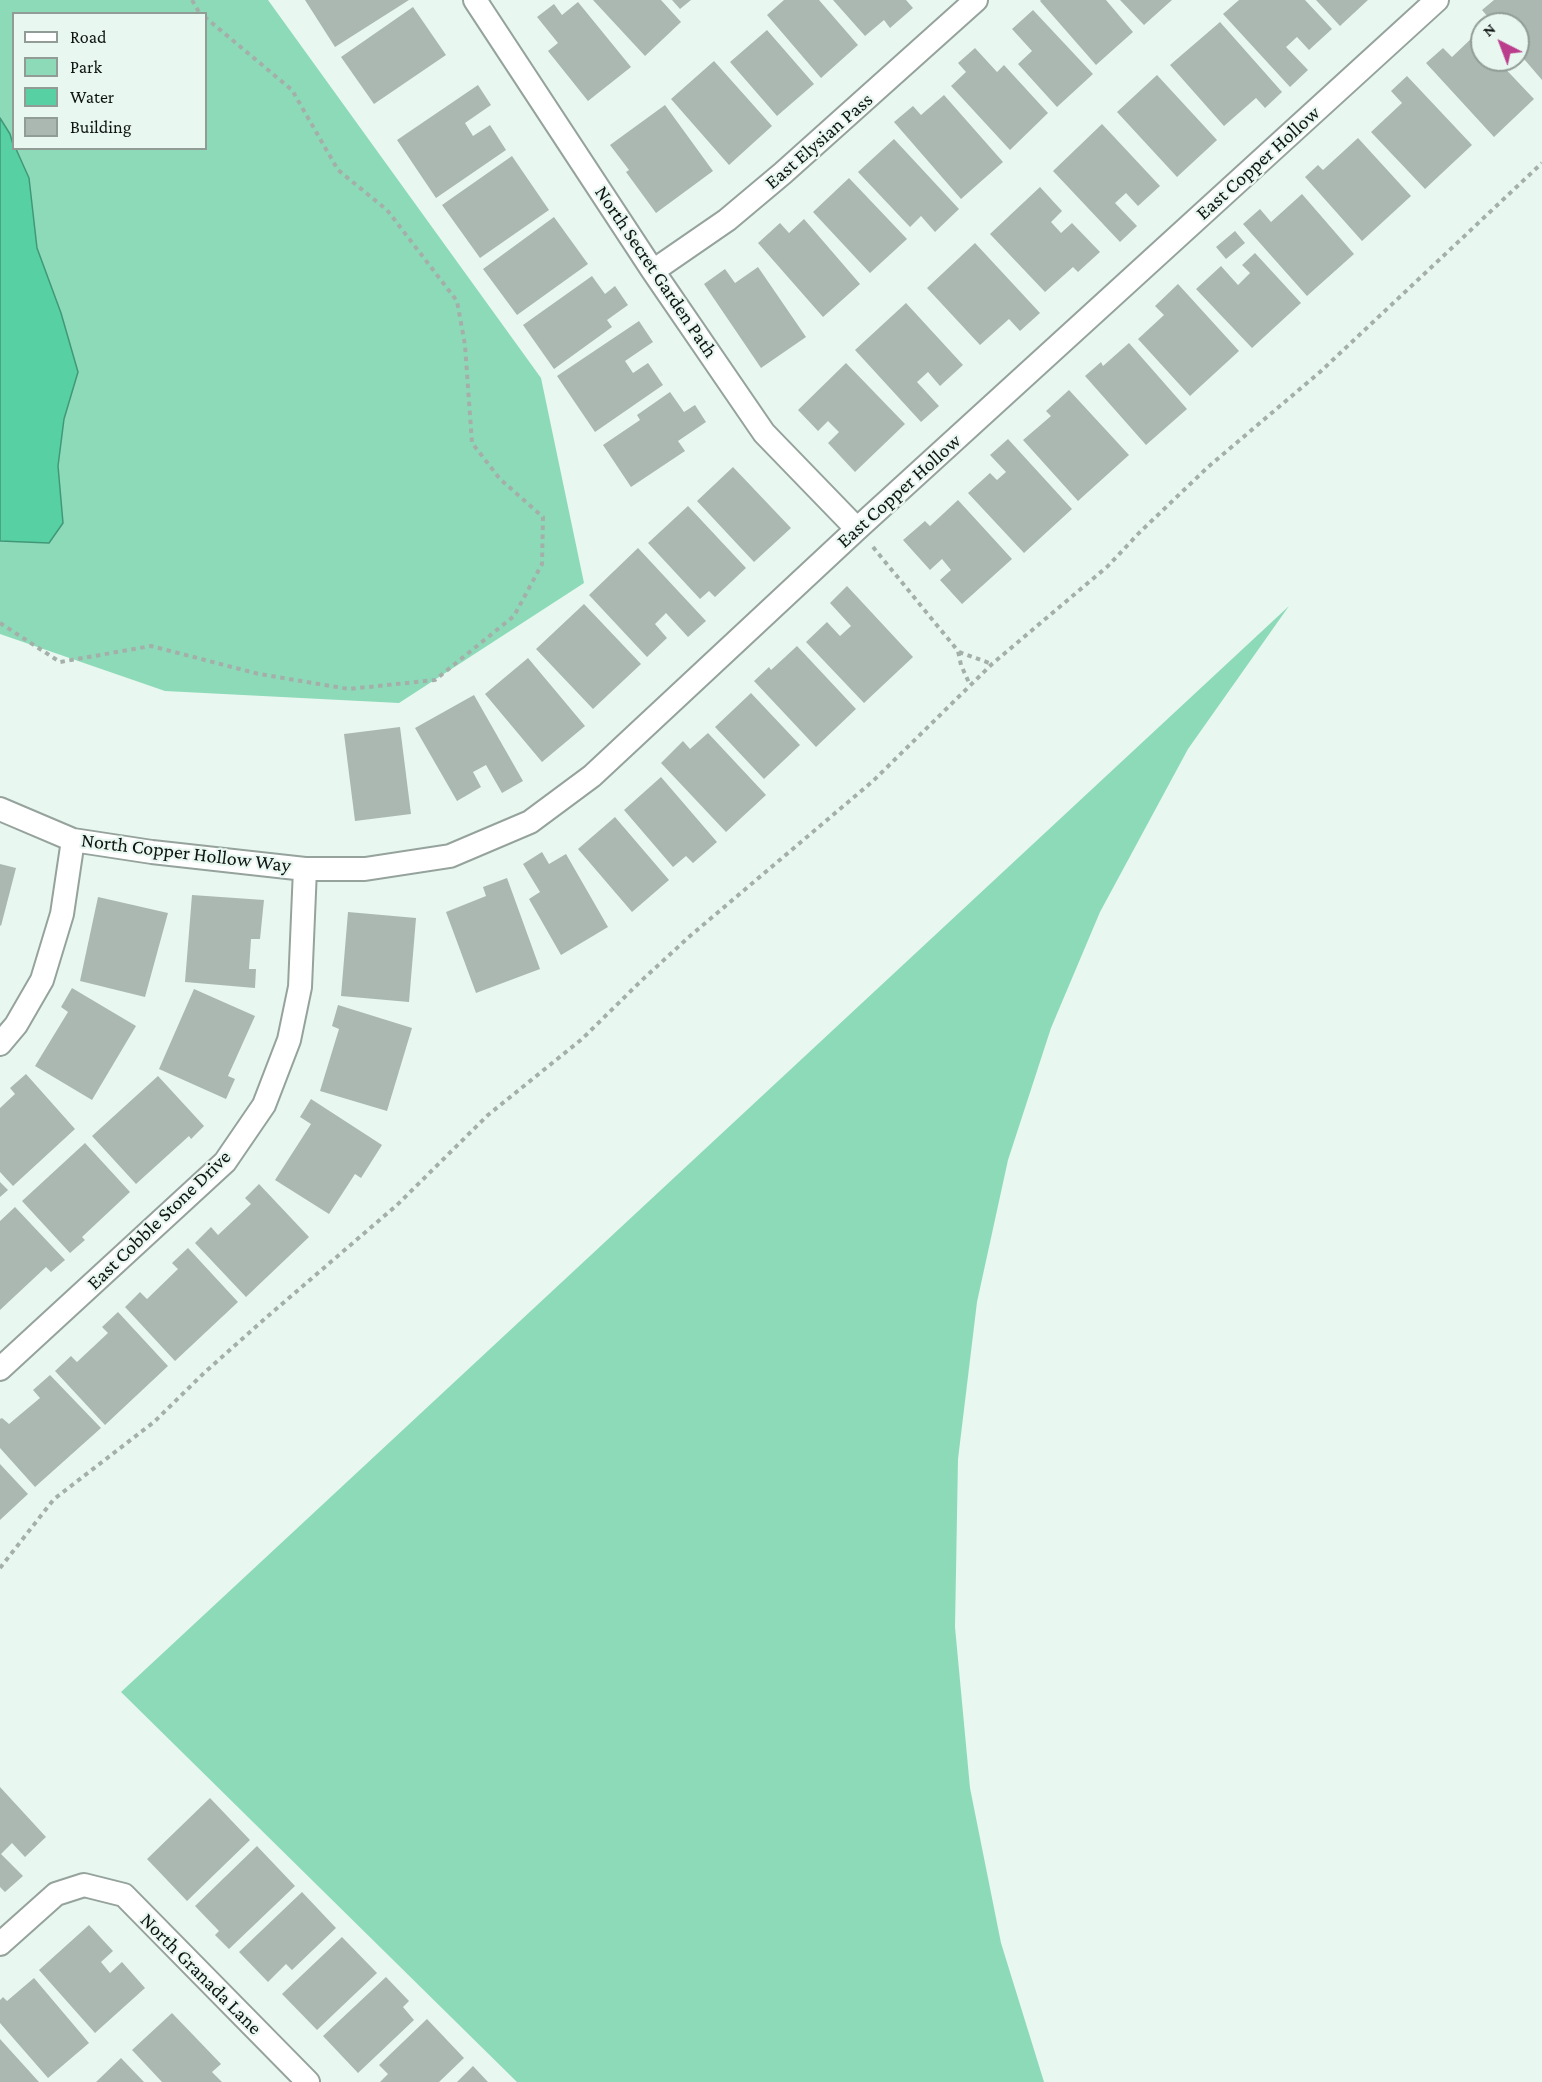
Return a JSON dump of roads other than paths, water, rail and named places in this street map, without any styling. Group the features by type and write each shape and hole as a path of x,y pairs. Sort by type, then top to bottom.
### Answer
{"street":[{"name":"East Elysian Pass","path":"653,271 727,220 767,187 976,0"},
{"name":"East Copper Hollow","path":"305,868 365,869 450,856 531,822 592,776 856,529 1437,0"},
{"name":"North Secret Garden Path","path":"485,3 653,271 764,433 856,529"},
{"name":"North Copper Hollow Way","path":"0,809 73,840 152,852 305,868"},
{"path":"0,1044 16,1024 42,980 62,914 73,840"},
{"name":"East Cobble Stone Drive","path":"0,1369 225,1162 264,1105 289,1040 300,987 305,868"},
{"name":"North Granada Lane","path":"0,1944 56,1894 84,1885 124,1895 298,2079"}],"water":[{"path":"0,118 10,134 12,150 16,150 29,178 37,248 61,313 78,372 64,419 58,466 63,523 49,543 0,541"}]}
